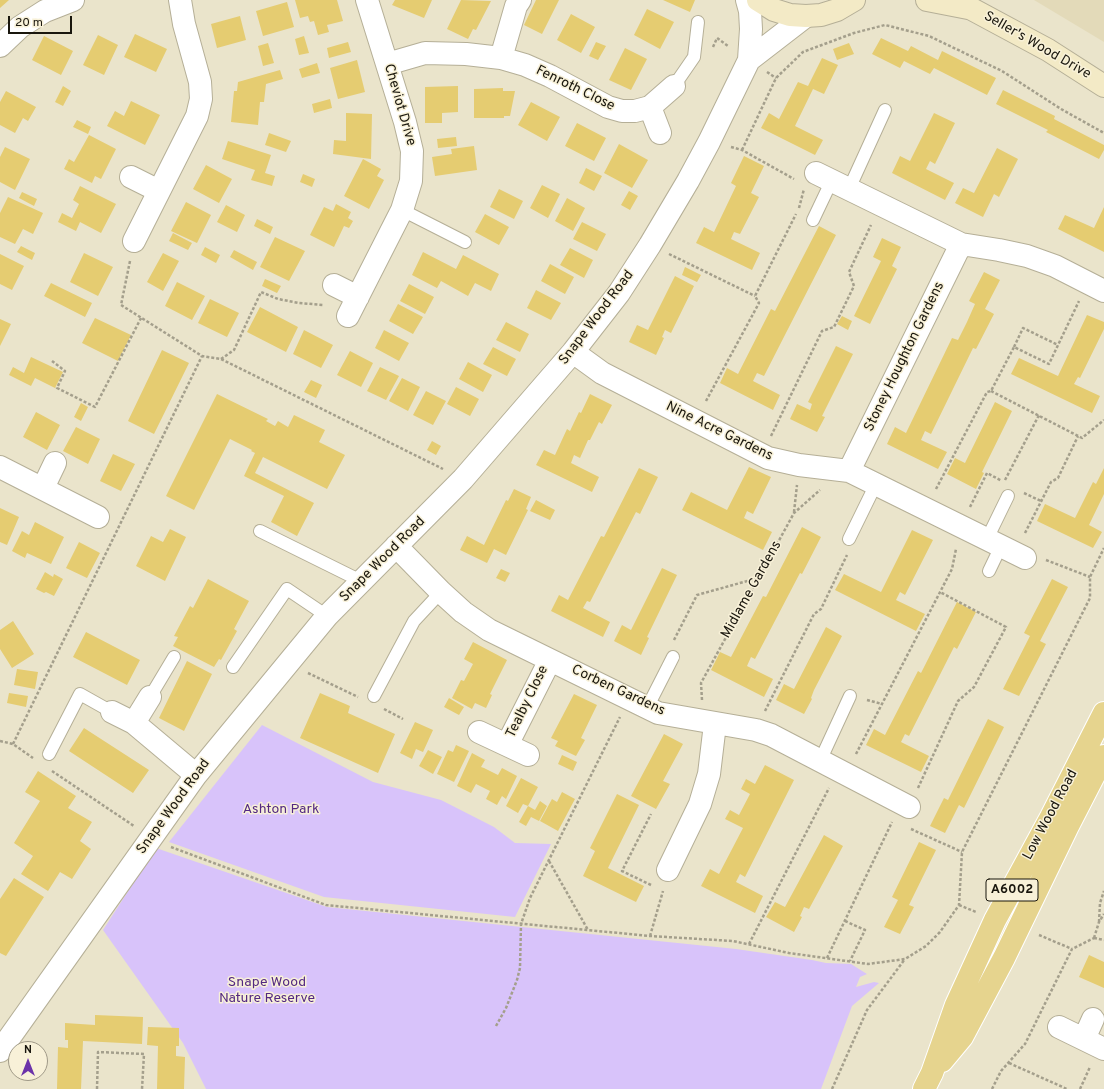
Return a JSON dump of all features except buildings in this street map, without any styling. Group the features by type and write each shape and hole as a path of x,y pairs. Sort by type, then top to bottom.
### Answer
{"main road":[{"name":"Low Wood Road","path":"928,1081 956,1005 996,920 1104,713"},
{"name":"Low Wood Road","path":"928,1081 962,1037 1004,958 1068,826 1104,756"}],"street":[{"path":"0,46 20,27 38,15 73,0"},
{"path":"134,241 197,116 201,99 200,82 184,24 180,0"},
{"name":"Cheviot Drive","path":"348,316 402,210 411,181 412,151 406,122 367,0"},
{"path":"501,58 516,6 520,0"},
{"name":"Snape Wood Road","path":"0,1051 196,775 327,616 463,479 573,352 619,293 688,182 748,60 751,29 750,11 747,0"},
{"path":"758,0 774,10 790,15 806,16 821,15 837,10 855,1"},
{"name":"Seller's Wood Drive","path":"927,0 962,4 1048,50 1104,86"},
{"name":"Snape Wood Road","path":"748,60 806,16"},
{"name":"Fenroth Close","path":"387,64 425,53 466,54 501,58 525,65 550,76 608,107 622,111 635,111 650,107 674,86"},
{"path":"650,107 660,133"},
{"path":"131,177 159,191"},
{"path":"825,182 881,204 961,244 1027,256 1055,266 1096,287"},
{"name":"Stoney Houghton Gardens","path":"849,470 961,244"},
{"path":"330,295 358,297"},
{"name":"Nine Acre Gardens","path":"573,352 602,373 768,458 799,466 849,470 1007,549"},
{"path":"43,488 55,463"},
{"path":"0,467 98,517"},
{"name":"Corben Gardens","path":"396,546 463,612 490,630 658,713 756,730 771,735 834,768 905,816"},
{"name":"Tealby Close","path":"507,745 550,660"},
{"path":"134,723 150,697"},
{"path":"112,712 134,723 196,775"},
{"path":"668,870 700,804 709,774 709,723"},
{"name":"Tealby Close","path":"479,732 528,755"},
{"path":"1084,1039 1093,1019"},
{"path":"1059,1027 1104,1049"}],"lane":[{"path":"674,86 694,57 698,22"},
{"path":"813,220 825,182 885,110"},
{"path":"402,210 465,242"},
{"path":"849,539 876,484"},
{"path":"988,571 1007,549 1008,496"},
{"path":"260,531 361,581"},
{"path":"233,667 287,589 327,616"},
{"path":"372,700 414,621 441,592"},
{"path":"638,703 673,657"},
{"path":"150,697 174,658"},
{"path":"44,758 80,694 112,712"},
{"path":"834,768 850,696"}],"path":[{"path":"742,150 776,78 803,52 854,33 886,25 929,36 1002,71 1061,110 1104,133"},
{"path":"709,142 742,150 825,182 798,211 755,296"},
{"path":"762,455 822,331 834,327 854,286 849,272 881,204"},
{"path":"134,241 121,305 202,356 221,360 463,479"},
{"path":"650,245 755,296 759,303 695,421"},
{"path":"1014,347 1049,364 1058,345 1096,287"},
{"path":"221,360 234,350 261,292 278,299 298,303 330,295"},
{"path":"52,361 65,371 57,388 95,407 141,318"},
{"path":"926,509 987,392 991,391 1023,328 1058,345"},
{"path":"13,744 202,356"},
{"path":"991,391 1082,438 1104,420"},
{"path":"1004,482 1039,415"},
{"path":"1078,436 1058,478 1051,482 1007,549 1039,557 1090,577"},
{"path":"794,513 799,466"},
{"name":"Midlame Gardens","path":"709,723 701,682 794,513 821,489 823,468"},
{"path":"749,944 834,768 940,592 952,569 957,550 952,545 960,526"},
{"path":"756,730 814,614 821,609 850,549 849,539"},
{"path":"832,1089 867,1010 905,959 926,946 940,932 959,905 962,852 1090,598 1090,577 1104,548"},
{"path":"673,657 671,647 697,596 758,578"},
{"path":"827,958 892,822 905,816 958,701 974,687 1006,627 940,592"},
{"path":"288,663 372,700 403,719"},
{"path":"496,1026 506,1008 520,968 521,924 530,898 549,860 638,703"},
{"path":"0,741 13,744 44,758"},
{"path":"46,766 162,844 326,905 650,936 733,941 789,953 868,964 905,959"},
{"path":"651,814 622,870 656,887"},
{"path":"905,816 962,852"},
{"path":"549,860 588,930"},
{"path":"650,936 668,870"},
{"path":"1094,938 1099,922 1100,903 1104,891"},
{"path":"1099,922 1104,914"},
{"path":"845,921 865,930 850,961"},
{"path":"1033,932 1072,949"},
{"path":"992,1089 1001,1071 1025,1044 1072,949 1094,938 1104,940"},
{"path":"97,1089 98,1052 144,1054 142,1089"},
{"path":"1009,1063 1067,1089"}],"shaded area":[{"path":"1034,0 1104,0 1104,42"}],"green space":[{"name":"Ashton Park","path":"262,725 373,782 441,800 494,827 515,843 551,844 515,917 324,897 169,842"},
{"name":"Snape Wood Nature Reserve","path":"156,848 327,907 736,949 826,963 851,964 867,974 860,977 856,987 874,982 879,983 852,1006 821,1089 206,1089 183,1043 103,930"}]}
